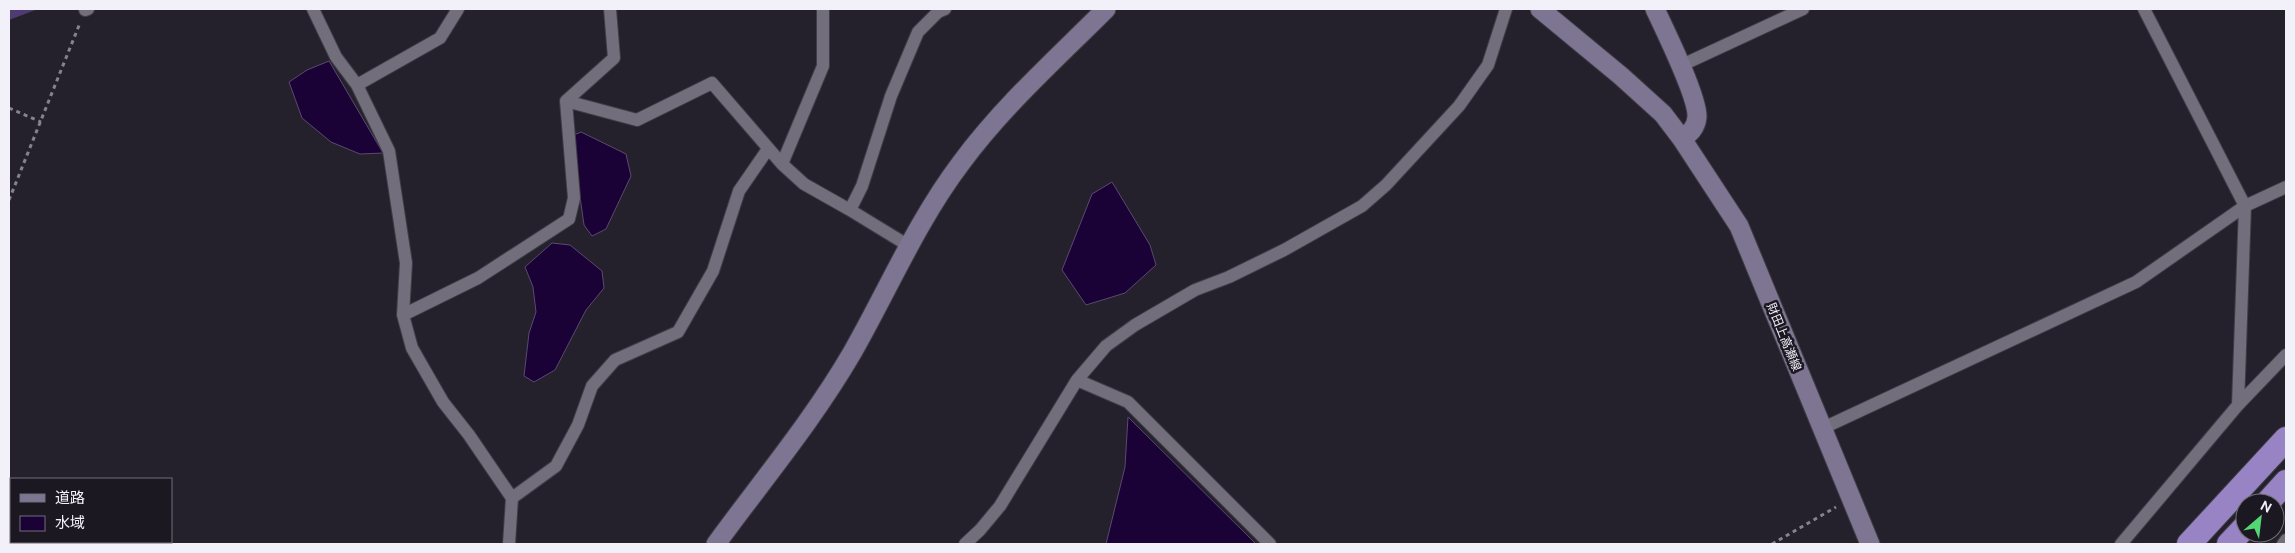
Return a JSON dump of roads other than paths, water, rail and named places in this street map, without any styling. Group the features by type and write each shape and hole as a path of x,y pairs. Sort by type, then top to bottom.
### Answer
{"highway":[{"path":"2189,544 2286,439"},
{"path":"2276,493 2286,482"}],"main road":[{"path":"716,544 822,399 852,353 909,246 960,163 989,129 1106,9"},
{"name":"財田上高瀬線","path":"1540,9 1621,76 1663,114 1740,226 1821,429 1870,544"},
{"path":"1655,9 1680,66 1697,117 1692,132 1682,139"}],"street":[{"path":"313,9 336,57 357,84 388,151 406,263 403,315 412,348 443,402 512,498 509,544"},
{"path":"357,84 440,38 458,9"},
{"path":"566,101 614,58 610,9"},
{"path":"782,164 823,66 824,9"},
{"path":"850,210 862,186 891,96 918,32 938,12 944,9"},
{"path":"965,544 980,530 1000,506 1077,380 1106,346 1135,325 1195,290 1229,277 1284,250 1362,206 1386,185 1459,106 1488,65 1506,9"},
{"path":"1680,66 1803,9"},
{"path":"2144,9 2245,206 2238,405"},
{"path":"566,101 637,120 712,84 768,150 804,184 909,246"},
{"path":"403,315 478,278 569,219 574,198 566,101"},
{"path":"512,498 556,466 578,425 592,386 615,360 678,332 712,271 739,191 768,150"},
{"path":"1821,429 2136,282 2245,206 2286,187"},
{"path":"2121,544 2238,405 2286,355"},
{"path":"1077,380 1128,402 1270,544"},
{"path":"2283,544 2286,540"}],"water":[{"path":"329,61 383,153 360,154 331,142 302,118 289,82 307,70"},
{"path":"581,132 626,154 631,176 606,229 592,236 584,225 578,183 574,135"},
{"path":"1112,182 1150,245 1156,265 1125,293 1086,305 1062,270 1092,194"},
{"path":"552,243 570,245 602,271 604,288 586,310 555,370 534,382 524,376 529,333 536,312 533,287 525,267"},
{"path":"1128,417 1256,544 1106,544 1125,467"}]}
